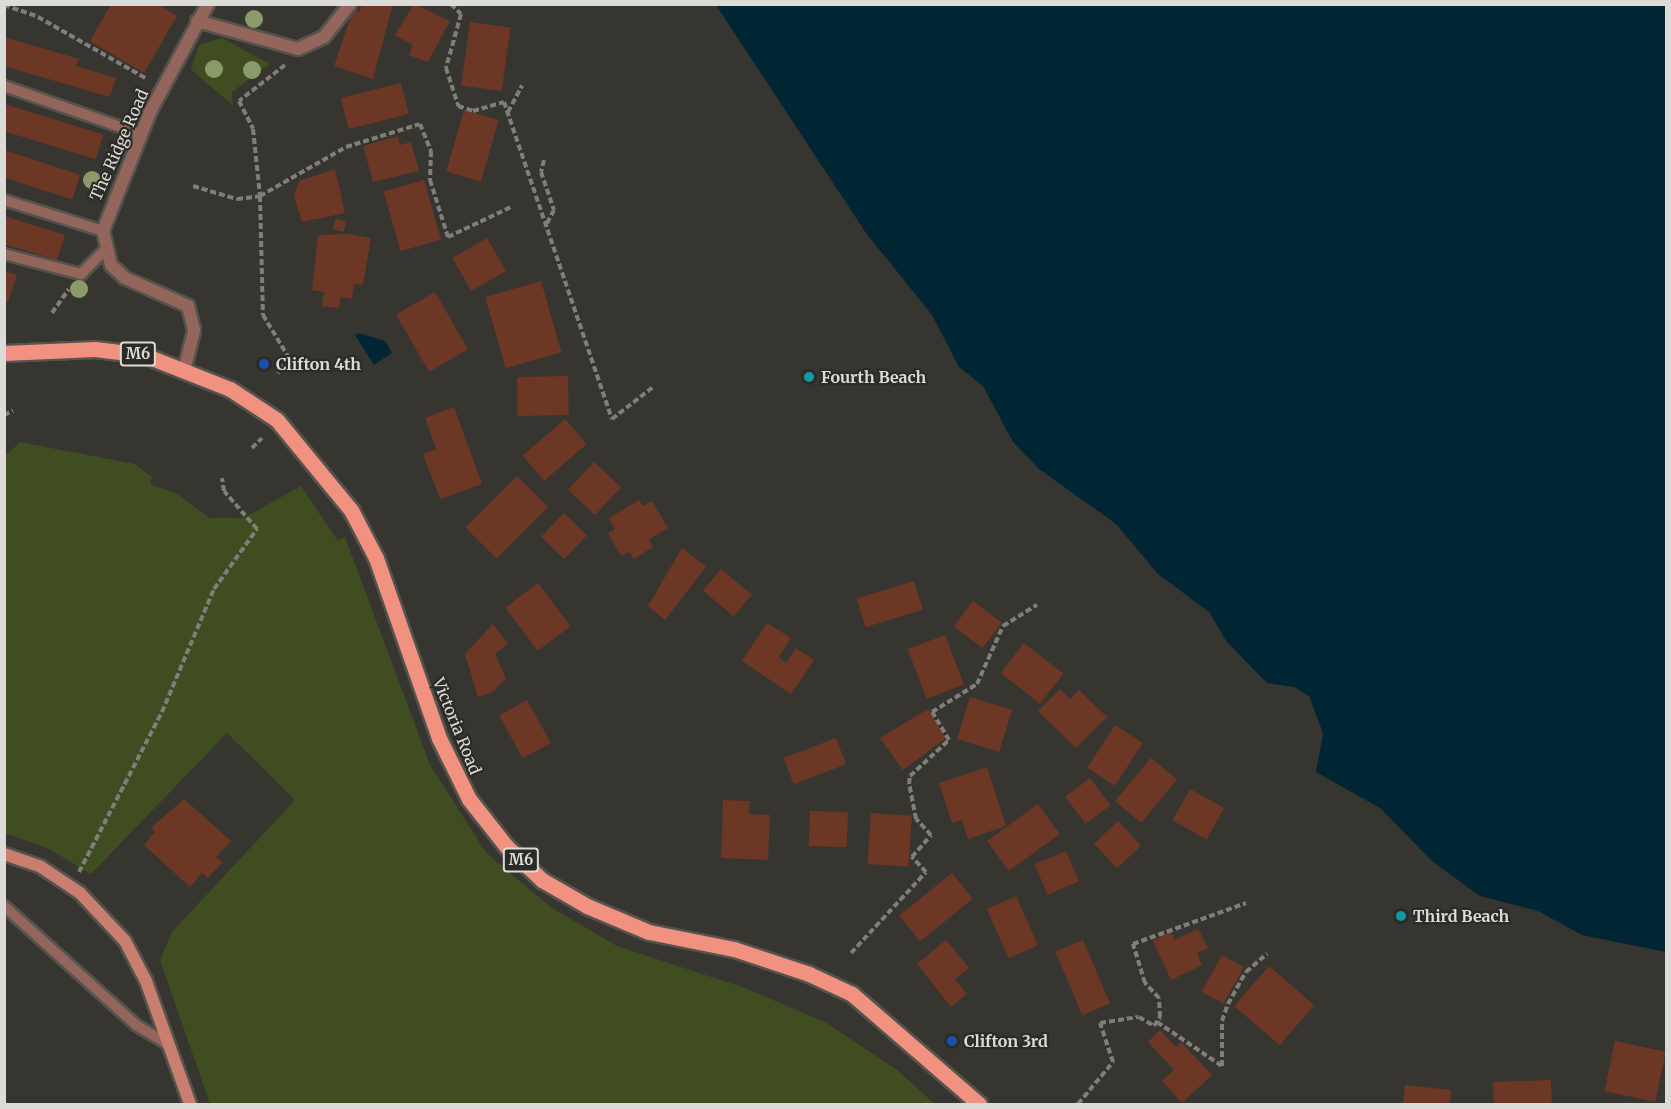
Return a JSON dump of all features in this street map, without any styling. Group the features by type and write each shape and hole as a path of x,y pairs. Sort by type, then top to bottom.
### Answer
{"main road":[{"name":"Victoria Road","path":"4,353 95,349 185,367 277,420 331,480 376,558 440,738 469,799 542,880 587,906 649,932 734,949 852,994 979,1104"},
{"path":"4,854 55,875 106,918 141,969 190,1104"}],"street":[{"name":"The Ridge Road","path":"185,367 195,330 188,306 125,278 105,250 103,231 140,134 197,21 208,4"},
{"path":"197,21 285,50 308,47 324,37 350,4"}],"lane":[{"path":"4,86 140,134"},
{"path":"4,200 103,231"},
{"path":"4,254 81,274 105,250"},
{"path":"4,906 136,1025 169,1045"}],"path":[{"path":"451,4 461,14 446,68 458,106 473,111 504,102 612,419 653,387"},
{"path":"4,5 38,17 163,88"},
{"path":"278,374 289,358 263,315 260,196 253,129 239,101 285,69 285,50"},
{"path":"507,112 522,86"},
{"path":"193,186 237,199 260,196 346,147 420,124 431,151 430,180 448,237 513,206"},
{"path":"544,160 541,172 554,210 546,225"},
{"path":"52,313 75,281"},
{"path":"4,415 13,411"},
{"path":"252,448 262,438"},
{"path":"83,866 162,712 214,589 257,529 224,491 222,478"},
{"path":"851,952 926,872 912,857 931,835 916,819 909,784 910,776 949,740 932,712 977,684 1004,626 1037,605"},
{"path":"1078,1104 1113,1062 1100,1023 1139,1017 1154,1026 1157,1022 1159,998 1145,983 1133,944 1246,903"},
{"path":"1157,1022 1222,1066 1222,1021 1228,1004 1246,972 1267,954"}],"green space":[{"path":"222,38 270,64 232,92 233,105 191,70 199,45"},
{"path":"20,442 135,464 152,477 150,484 178,494 209,518 243,518 301,486 338,541 345,537 430,765 487,854 552,908 617,946 745,988 825,1022 897,1070 935,1104 210,1104 160,960 172,932 295,800 227,733 91,874 49,849 5,833 4,457"}],"water":[{"path":"716,5 1666,5 1666,952 1582,935 1538,911 1480,896 1432,861 1380,808 1316,772 1323,733 1309,696 1294,687 1267,683 1227,642 1209,612 1158,574 1116,524 1039,469 1013,442 983,386 959,367 932,315 866,233"},
{"path":"359,333 385,341 392,353 374,365 355,335"}],"building":[{"path":"111,4 158,4 177,16 144,73 90,41"},
{"path":"362,4 393,4 373,79 334,66 353,10 359,12"},
{"path":"414,4 450,21 428,62 409,55 413,45 395,35"},
{"path":"470,22 511,28 502,91 461,85"},
{"path":"4,37 79,59 76,66 116,78 110,97 4,66"},
{"path":"401,83 409,114 349,129 341,98"},
{"path":"4,104 103,134 96,159 4,131"},
{"path":"464,110 499,120 481,181 446,172"},
{"path":"398,136 400,145 411,142 419,171 373,182 363,146"},
{"path":"4,150 80,175 72,199 4,177"},
{"path":"335,169 345,213 302,222 294,196 299,181"},
{"path":"424,180 441,240 401,251 384,192"},
{"path":"4,216 65,235 57,260 4,244"},
{"path":"335,219 346,221 344,232 333,230"},
{"path":"348,234 371,238 363,285 354,284 352,299 341,297 339,308 322,306 324,292 312,290 318,235"},
{"path":"487,238 506,271 471,291 452,258"},
{"path":"4,271 17,275 8,302 4,301"},
{"path":"541,281 561,352 506,368 485,297"},
{"path":"435,292 468,349 429,372 396,314"},
{"path":"568,376 569,415 518,416 517,377"},
{"path":"454,407 482,484 440,499 423,454 436,449 425,418"},
{"path":"565,419 587,444 544,481 523,456"},
{"path":"594,462 621,487 595,515 568,490"},
{"path":"517,476 548,507 496,559 465,528"},
{"path":"639,500 643,506 652,501 668,528 649,539 653,547 634,559 629,552 621,556 608,533 615,529 609,518"},
{"path":"564,513 587,535 564,559 541,537"},
{"path":"682,548 706,567 665,620 648,606"},
{"path":"721,569 752,595 734,616 703,590"},
{"path":"914,581 923,610 865,627 857,599"},
{"path":"538,583 570,626 538,651 505,608"},
{"path":"973,601 1002,623 982,648 954,627"},
{"path":"767,623 791,638 779,657 786,663 796,648 814,660 791,694 742,661"},
{"path":"493,624 508,644 495,654 506,678 493,692 478,697 465,654"},
{"path":"945,635 964,684 927,699 908,649"},
{"path":"1024,643 1063,674 1040,704 1001,673"},
{"path":"1060,689 1070,699 1079,690 1107,717 1076,748 1038,711"},
{"path":"970,697 1012,710 999,752 957,739"},
{"path":"527,700 551,743 523,758 499,716"},
{"path":"928,709 946,738 903,770 880,738"},
{"path":"1115,725 1143,743 1115,786 1087,768"},
{"path":"836,738 846,764 794,784 784,758"},
{"path":"1151,758 1177,780 1141,823 1115,801"},
{"path":"987,767 1006,826 968,839 962,820 952,823 939,783"},
{"path":"1090,778 1110,805 1086,824 1065,797"},
{"path":"1190,789 1224,808 1207,839 1173,820"},
{"path":"184,799 231,841 216,857 223,862 208,878 202,873 190,887 144,845 155,832 151,828"},
{"path":"723,800 750,801 749,814 770,815 768,860 721,858"},
{"path":"1038,804 1060,834 1009,871 987,841"},
{"path":"810,811 848,812 847,847 809,846"},
{"path":"871,813 912,816 908,867 867,864"},
{"path":"1118,821 1141,846 1117,868 1094,844"},
{"path":"1066,851 1079,881 1048,895 1035,864"},
{"path":"952,873 973,899 920,941 899,916"},
{"path":"1016,896 1038,945 1009,958 987,909"},
{"path":"1198,929 1208,948 1197,953 1202,965 1171,980 1153,941 1171,932 1175,940"},
{"path":"946,940 969,968 955,979 967,994 951,1007 917,964"},
{"path":"1083,940 1110,1004 1082,1015 1055,952"},
{"path":"1222,955 1244,967 1224,1004 1202,992"},
{"path":"1269,966 1314,1005 1280,1045 1234,1006"},
{"path":"1160,1030 1176,1047 1181,1042 1212,1075 1182,1103 1162,1081 1174,1070 1148,1042"},
{"path":"1615,1041 1666,1052 1655,1102 1604,1091"},
{"path":"1551,1080 1552,1104 1494,1104 1493,1082"},
{"path":"1405,1085 1451,1090 1450,1104 1403,1104"}],"place":[{"name":"Clifton 4th","path":"264,364"},
{"name":"Fourth Beach","path":"809,377"},
{"name":"Third Beach","path":"1401,916"},
{"name":"Clifton 3rd","path":"952,1041"}]}
